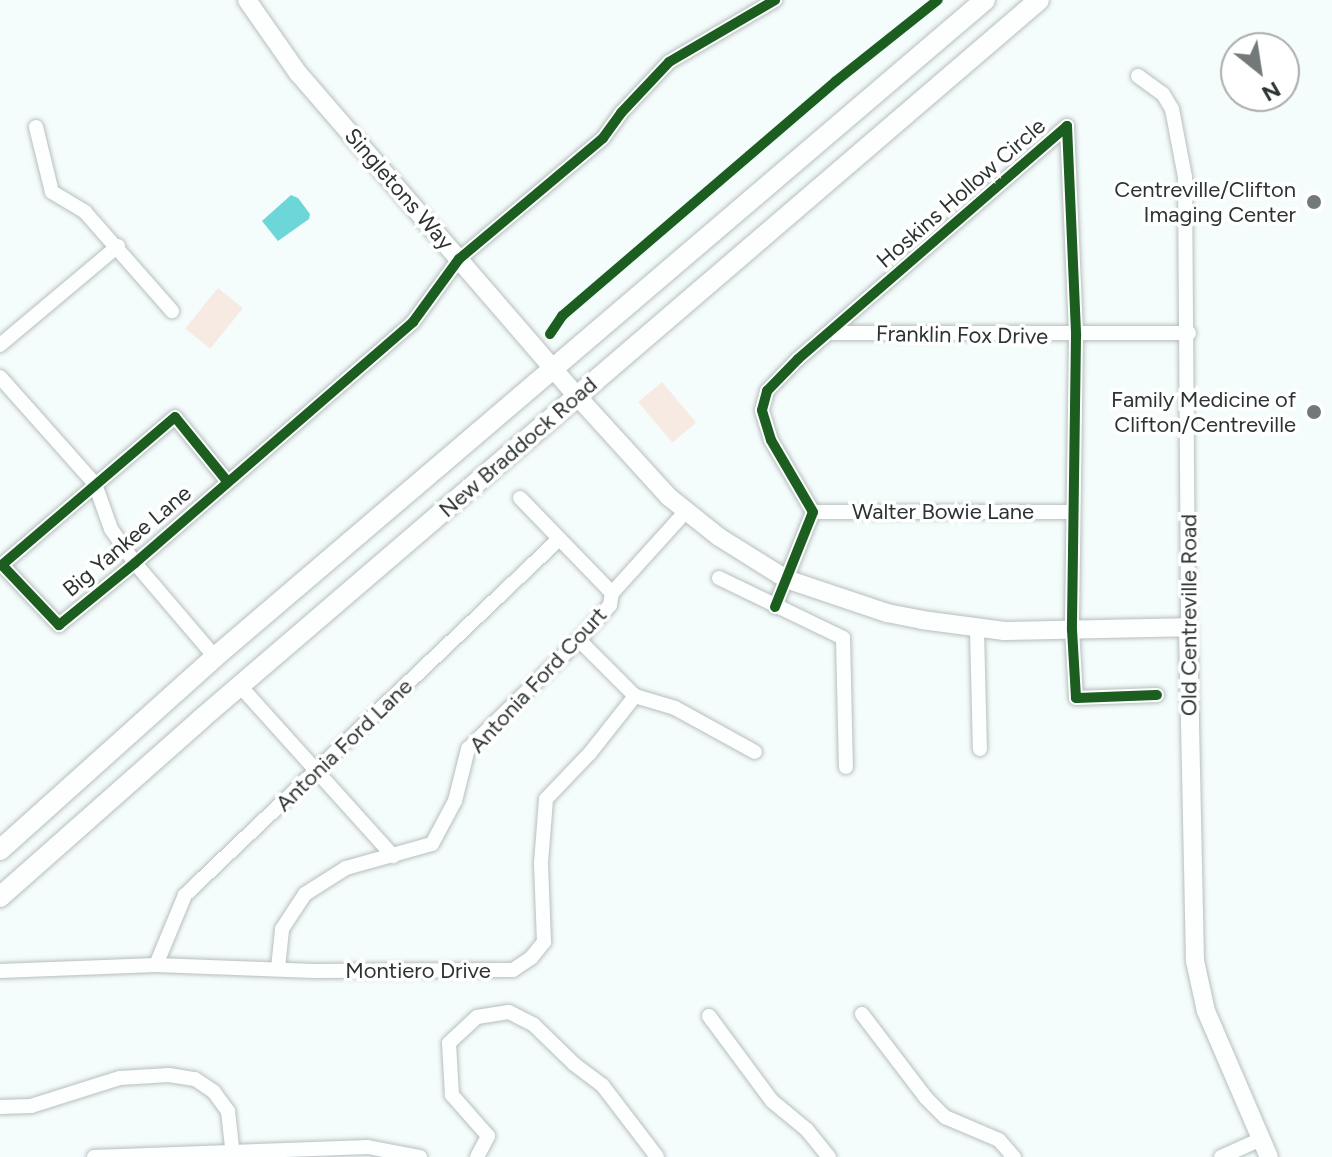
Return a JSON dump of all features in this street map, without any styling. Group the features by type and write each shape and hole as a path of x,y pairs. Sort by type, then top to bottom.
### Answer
{"main road":[{"name":"New Braddock Road","path":"0,850 215,657 985,0"},
{"name":"New Braddock Road","path":"0,897 240,686 1039,0"}],"street":[{"name":"Singletons Way","path":"247,0 298,73 642,470 719,537 786,579 887,613 977,630 1188,627"},
{"name":"Big Yankee Lane","path":"227,481 175,417 2,565 59,625 413,322 459,259 603,138 621,113 669,62 775,0"},
{"name":"Old Centreville Road","path":"1138,76 1163,94 1172,109 1185,177 1189,333 1188,627 1195,961 1206,1011 1269,1157"},
{"name":"Hoskins Hollow Circle","path":"813,512 771,440 762,410 767,391 779,376 1067,126 1076,336 1072,630 1076,698 1157,695"},
{"path":"36,127 52,192 85,212 172,311"},
{"path":"0,345 118,246"},
{"name":"Franklin Fox Drive","path":"832,333 1076,336 1189,333"},
{"path":"0,377 95,484 111,529 135,563 215,657"},
{"path":"520,498 612,593"},
{"name":"Antonia Ford Court","path":"278,968 282,929 305,894 346,868 432,844 455,801 468,749 579,640 610,605 612,593 686,511"},
{"path":"775,607 813,512"},
{"name":"Walter Bowie Lane","path":"813,512 1073,512"},
{"name":"Antonia Ford Lane","path":"156,965 185,895 558,540"},
{"path":"719,578 843,638 846,767"},
{"path":"977,630 980,749"},
{"path":"579,640 635,696 675,708 755,752"},
{"path":"240,686 393,856"},
{"name":"Montiero Drive","path":"0,971 156,965 513,970 531,958 544,942 541,863 546,799 590,753 635,696"},
{"path":"477,1157 488,1136 452,1095 449,1043 477,1017 509,1012 534,1025 574,1064 603,1086 657,1157"},
{"path":"862,1014 926,1098 945,1117 999,1140 1014,1157"},
{"path":"709,1016 772,1101 807,1130 829,1157"},
{"path":"0,1107 31,1106 120,1078 169,1075 195,1079 214,1092 228,1111 233,1153"},
{"path":"1221,1157 1261,1139"},
{"path":"94,1157 368,1152 420,1157"}],"shaded area":[{"path":"218,288 243,308 210,349 185,328"},
{"path":"662,382 696,423 672,443 638,402"}],"water":[{"path":"291,195 298,198 310,214 309,219 278,241 262,221"}],"cycle path":[{"path":"227,481 175,417 2,565 59,625 413,322 459,259 603,138 621,113 669,62 775,0"},
{"path":"550,334 562,316 836,81 938,0"},
{"path":"775,607 813,512 771,440 762,410 767,391 798,359 1067,126 1076,336 1072,630 1076,698 1157,695"}],"place":[{"name":"Centreville/Clifton Imaging Center","path":"1314,202"},
{"name":"Family Medicine of Clifton/Centreville","path":"1314,412"}]}
